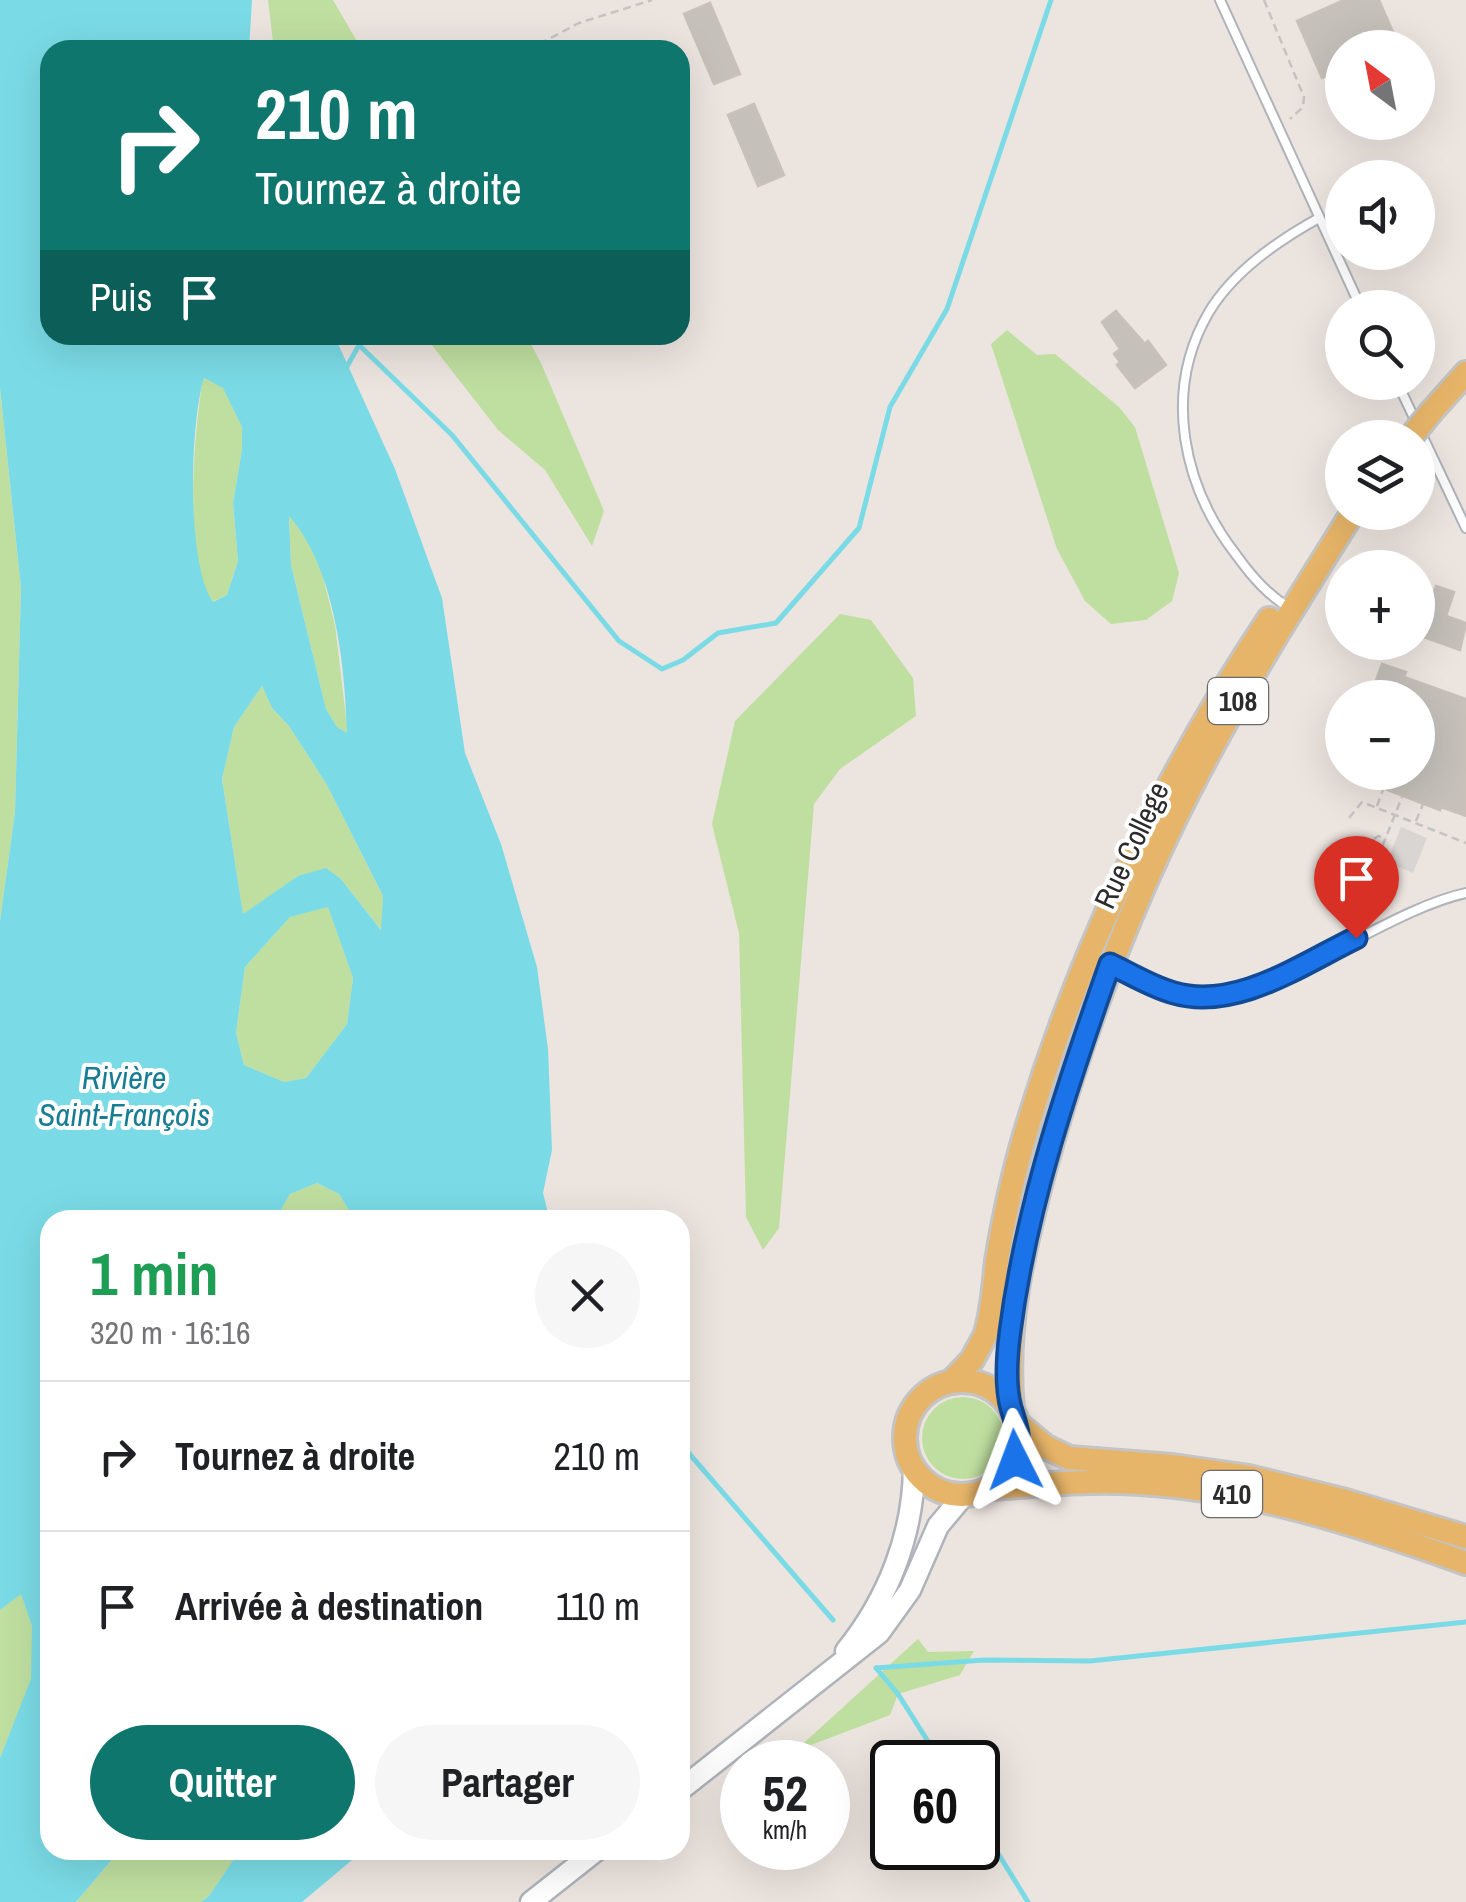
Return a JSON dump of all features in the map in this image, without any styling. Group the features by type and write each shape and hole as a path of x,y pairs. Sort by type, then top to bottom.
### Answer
{"main road":[{"path":"1425,420 1466,373"},
{"name":"Rue College","path":"814,1686 852,1644 888,1583 908,1525 914,1469 906,1444 909,1419 922,1398 951,1382 972,1360 986,1336 1002,1232 1024,1137 1058,1036 1106,919 1196,738 1339,530"},
{"name":"Rue College","path":"989,1488 1005,1476 1015,1460 1020,1440 1014,1416 1008,1342 1032,1220 1068,1088 1110,964 1182,805 1286,606"},
{"path":"951,1382 988,1387 1014,1416"},
{"name":"410","path":"1014,1416 1040,1444 1068,1458 1249,1477 1466,1537"},
{"path":"914,1469 933,1487 964,1495 989,1488"},
{"name":"410","path":"989,1488 1118,1482 1230,1493 1334,1517 1466,1563"},
{"name":"Rue College","path":"690,1782 863,1647 889,1622 910,1590 938,1526 964,1495"},
{"path":"531,1902 584,1860"}],"lane":[{"path":"1220,0 1353,290"},
{"path":"1286,606 1258,584 1221,536 1194,485 1185,451 1182,416 1195,339 1210,309 1266,252 1319,218"},
{"path":"1406,400 1466,528"},
{"path":"1110,964 1171,993 1222,996 1265,982 1423,906 1466,893"}],"path":[{"path":"548,40 579,24 652,0"},
{"path":"1264,0 1304,96 1303,107 1294,117 1276,126"},
{"path":"1377,807 1384,790"},
{"path":"1358,886 1366,887 1402,797"},
{"path":"1350,818 1362,802 1466,843"},
{"path":"1416,822 1423,804"},
{"path":"1420,835 1424,826"},
{"path":"1374,839 1386,838"}],"green space":[{"path":"268,0 333,0 356,40 273,40"},
{"path":"1007,330 1037,355 1055,354 1119,407 1135,427 1179,573 1172,601 1146,620 1111,624 1085,601 1057,549 991,344"},
{"path":"432,345 531,345 604,511 592,546 545,470 498,430"},
{"path":"203,378 223,387 242,427 233,503 238,561 227,595 212,602 203,581 194,525 194,460"},
{"path":"0,388 21,588 15,812 0,921"},
{"path":"289,514 318,557 335,625 348,734 337,727 326,709 291,565"},
{"path":"840,614 871,620 913,678 916,716 840,769 814,804 779,1228 763,1250 746,1217 739,933 712,824 735,721"},
{"path":"262,686 272,708 289,726 327,785 383,896 382,931 341,879 298,876 243,915 222,779 234,727"},
{"path":"328,906 353,978 347,1024 306,1078 284,1082 244,1065 236,1033 245,967 290,917"},
{"path":"317,1183 339,1194 349,1210 281,1210 290,1194"},
{"path":"963,1397 979,1400 992,1409 1001,1422 1001,1454 992,1467 979,1476 963,1479 947,1476 934,1467 925,1454 922,1438 925,1422 934,1409 947,1400"},
{"path":"21,1593 32,1626 32,1679 0,1758 0,1610"},
{"path":"918,1639 928,1652 974,1651 960,1675 898,1694 890,1715 824,1740 807,1740"},
{"path":"112,1860 233,1860 201,1902 76,1902"}],"shaded area":[{"path":"1401,827 1427,838 1413,873 1387,862"}],"water":[{"name":"Rivière Saint-François","path":"0,0 252,0 250,40 40,40 40,345 339,345 395,469 442,598 465,753 501,844 537,967 548,1049 552,1150 543,1193 547,1210 349,1210 339,1194 317,1183 290,1194 281,1210 40,1210 40,1860 112,1860 76,1902 0,1902 0,1758 31,1679 32,1626 21,1594 0,1610 0,921 15,812 21,588 0,388","holes":["204,378 223,388 242,427 233,503 238,561 227,595 213,602 198,557 193,493 196,427","289,516 305,537 327,590 340,648 347,733 337,727 326,709 291,565","262,686 272,708 289,726 327,785 383,896 381,930 341,879 326,868 298,876 243,914 222,779 234,727","328,907 353,978 347,1024 306,1078 284,1082 244,1065 236,1033 245,967 290,917"]},
{"path":"233,1860 352,1860 302,1902 201,1902"}],"building":[{"path":"1344,0 1379,0 1392,30 1325,30 1322,78 1297,21"},
{"path":"710,3 740,74 714,84 684,14"},
{"path":"754,104 784,175 758,186 728,115"},
{"path":"1116,311 1145,344 1148,341 1166,365 1135,388 1117,365 1120,362 1114,354 1120,349 1102,322"},
{"path":"1435,589 1454,592 1446,616 1466,623 1460,650 1435,641"},
{"path":"1382,664 1406,672 1404,677 1412,680 1376,680"},
{"path":"1435,688 1466,699 1466,816 1441,807 1440,810 1388,790 1435,790"}],"waterway":[{"path":"345,370 359,345 452,435 619,641 662,669 683,660 718,633 776,623 859,528 890,407 947,309 1051,0"},
{"path":"690,1455 833,1620"},
{"path":"876,1668 984,1660 1090,1661 1466,1622"},
{"path":"876,1668 927,1740"},
{"path":"1000,1857 1028,1902"}],"route":[{"path":"1015,1460 1019,1434 1012,1409 1008,1361 1015,1296 1052,1141 1110,964 1171,993 1222,996 1265,982 1356,938"}]}
